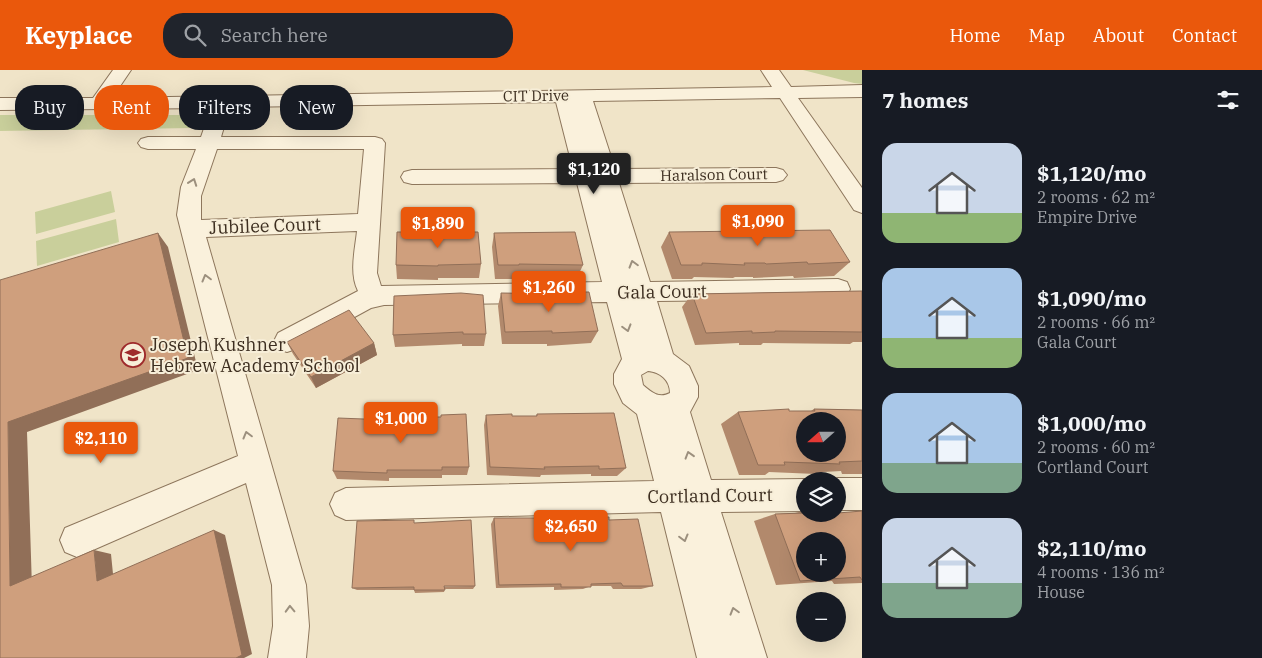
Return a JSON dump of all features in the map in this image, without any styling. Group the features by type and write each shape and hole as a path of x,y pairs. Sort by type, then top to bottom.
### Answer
{"street":[{"path":"112,85 122,70"},
{"path":"770,70 862,205"},
{"name":"CIT Drive","path":"270,101 862,91"},
{"path":"573,95 649,362"},
{"name":"CIT Drive","path":"0,104 94,104"},
{"name":"Jubilee Court","path":"213,130 187,201 188,215 193,229 368,222"},
{"path":"148,143 375,143 365,274 367,284 374,296"},
{"name":"Haralson Court","path":"412,178 776,175"},
{"path":"193,229 289,585 291,626 287,658"},
{"name":"Gala Court","path":"287,340 374,296 838,289"},
{"path":"649,362 678,372 685,388 681,402 662,407 636,398 627,382 628,374 649,362"},
{"path":"662,407 687,496 748,658"},
{"path":"77,540 255,464"},
{"path":"846,494 862,494"},
{"name":"Cortland Court","path":"346,504 796,495"},
{"path":"687,496 716,658"}],"green space":[{"path":"803,70 862,70 862,84 854,83"},
{"path":"0,115 15,115 15,130 64,130 0,131"},
{"path":"84,115 94,115 94,130 84,130"},
{"path":"169,115 179,115 179,128 169,128"},
{"path":"111,191 115,212 36,234 35,212"},
{"path":"116,219 119,242 37,266 36,241"}],"building":[{"path":"830,230 850,262 808,264 807,262 744,263 745,265 702,263 702,265 681,265 669,232"},
{"path":"397,232 478,232 481,264 396,265"},
{"path":"575,232 583,265 498,265 494,233"},
{"path":"158,233 188,358 8,422 10,586 94,550 97,581 214,530 242,655 236,658 0,658 0,280"},
{"path":"862,291 862,332 775,331 752,333 752,331 706,333 692,294"},
{"path":"567,292 589,292 598,331 552,333 552,331 505,332 501,293 568,294"},
{"path":"461,293 483,295 486,334 463,334 463,332 393,335 394,296"},
{"path":"349,310 374,343 311,377 287,342"},
{"path":"789,409 789,411 815,411 814,409 862,410 862,461 846,462 846,412 796,412 796,462 839,462 840,464 784,462 785,465 758,465 738,412"},
{"path":"614,413 626,468 599,469 599,466 544,467 545,469 490,467 486,415 512,414 512,416 537,416 537,414"},
{"path":"466,414 469,467 442,467 442,470 387,470 387,473 333,471 338,418 389,420 389,417 441,417 441,415"},
{"path":"862,511 862,580 860,577 846,578 846,532 796,532 796,570 775,514 796,513 796,522 846,522 846,512"},
{"path":"609,517 609,520 638,519 653,586 623,586 621,583 591,584 591,587 561,587 561,584 499,585 494,518 552,518 552,520"},
{"path":"414,520 414,523 471,520 475,586 444,586 445,590 414,590 414,587 352,588 357,521"}],"place":[{"name":"Joseph Kushner Hebrew Academy School","path":"133,355"}]}
